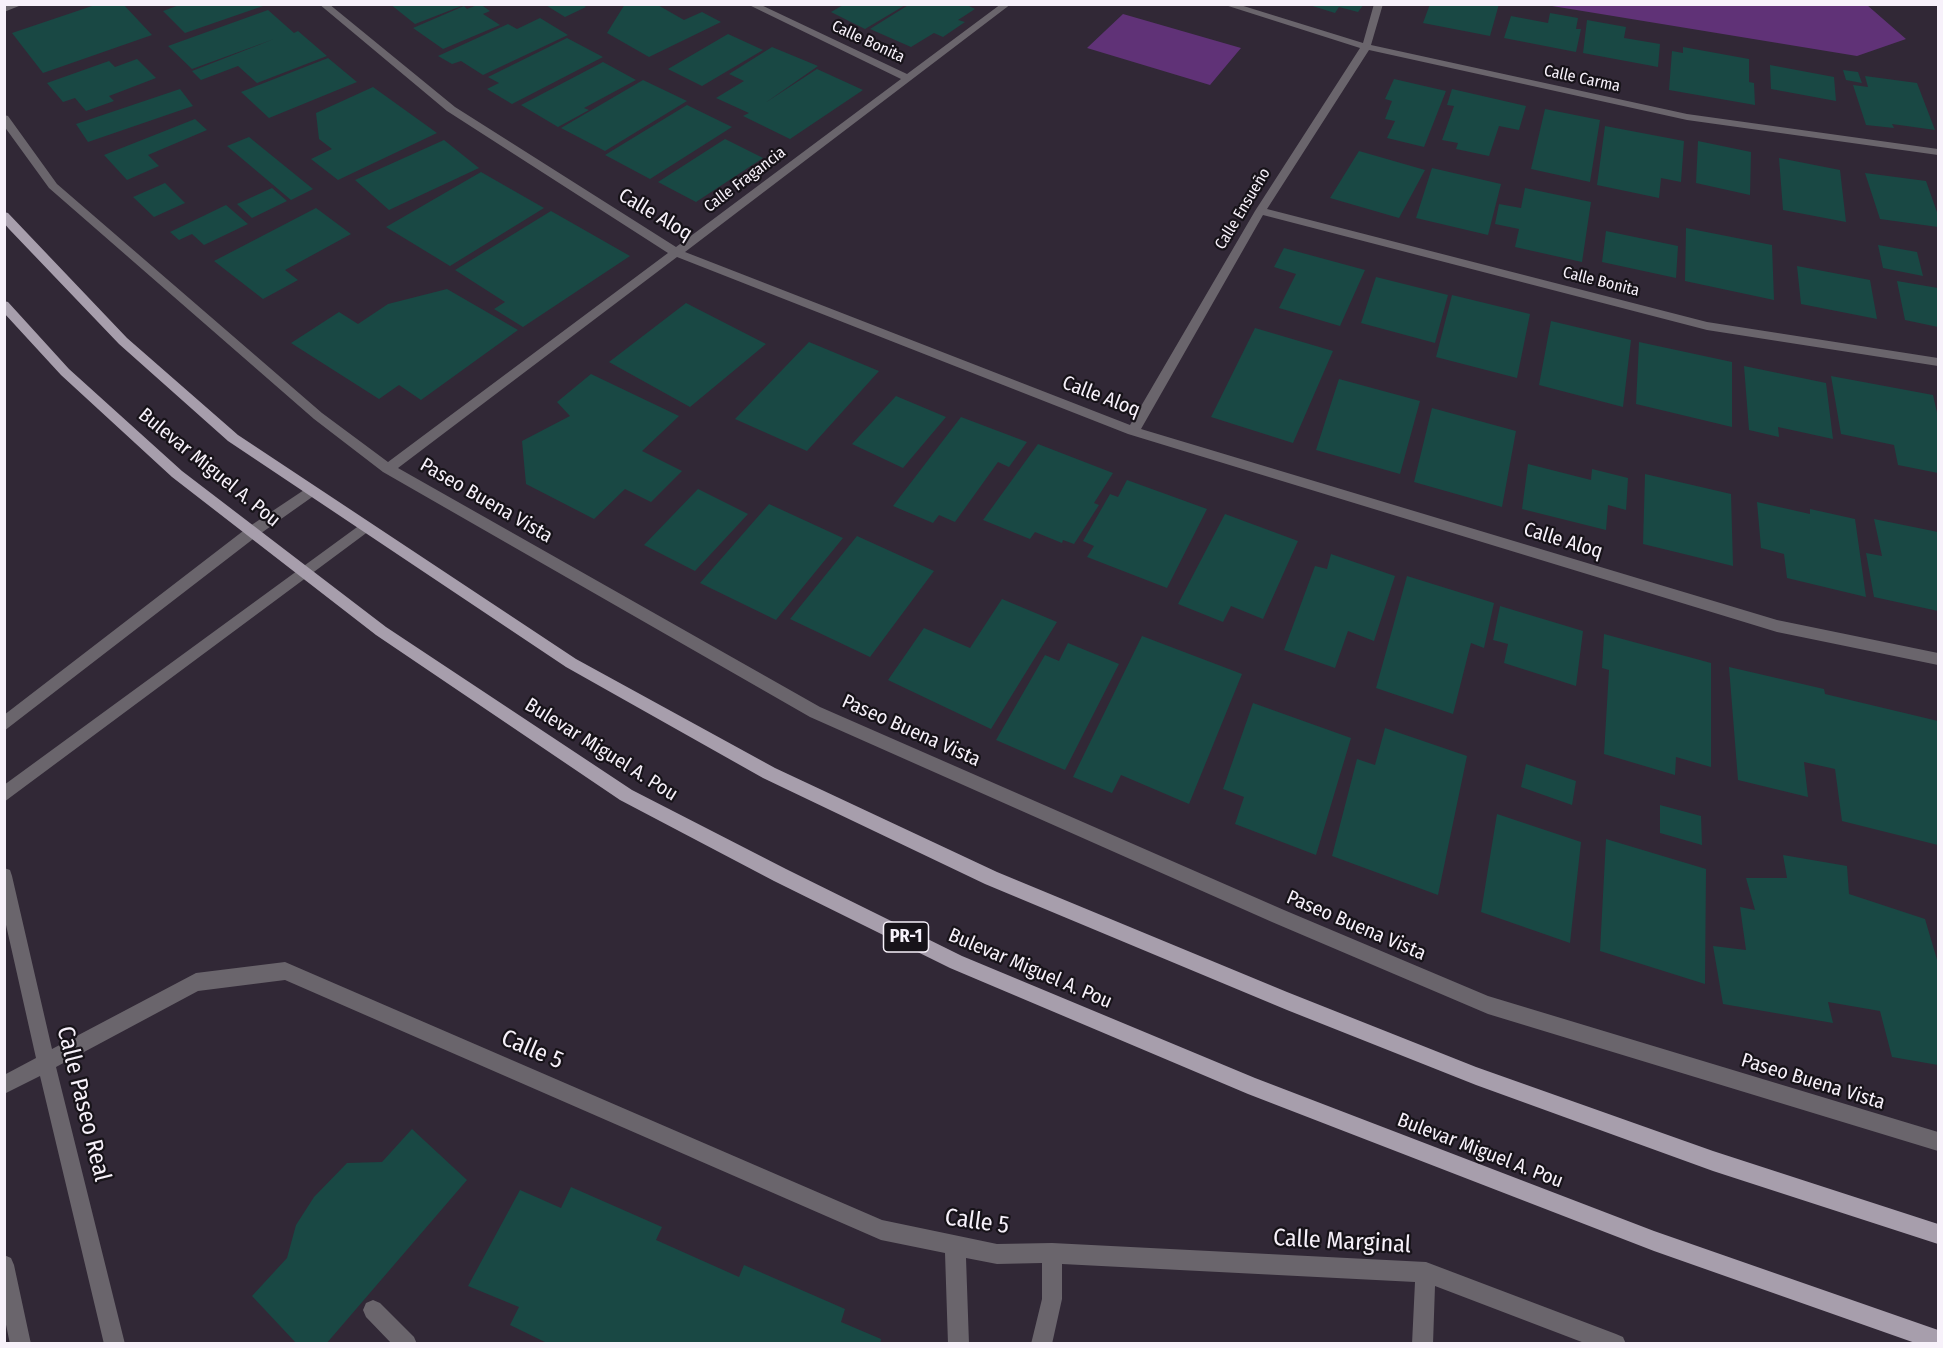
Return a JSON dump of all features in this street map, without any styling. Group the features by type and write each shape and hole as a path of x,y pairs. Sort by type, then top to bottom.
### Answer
{"main road":[{"name":"Bulevar Miguel A. Pou","path":"4,215 123,341 233,438 571,663 769,772 991,878 1287,1001 1476,1076 1713,1161 1938,1234"},
{"name":"Bulevar Miguel A. Pou","path":"4,305 74,380 177,474 381,631 626,795 780,875 956,962 1266,1091 1654,1241 1938,1340"}],"street":[{"path":"4,9 20,4"},
{"name":"Calle Aloq","path":"323,4 452,109 676,253 1133,431 1777,626 1938,659"},
{"name":"Calle Bonita","path":"750,4 907,78"},
{"name":"Calle Fragancia","path":"388,469 1007,4"},
{"name":"Calle Carma","path":"1226,4 1366,47 1687,117 1938,152"},
{"name":"Calle Ensueño","path":"1133,431 1260,211 1366,47 1379,4"},
{"name":"Paseo Buena Vista","path":"4,118 53,186 318,416 388,469 815,712 1278,916 1488,1005 1938,1142"},
{"name":"Calle Bonita","path":"1260,211 1707,326 1938,362"},
{"path":"4,724 252,532 310,490"},
{"path":"4,795 364,527"},
{"name":"Calle Paseo Real","path":"4,876 45,1063 115,1344"},
{"name":"Calle 5","path":"4,1085 196,982 285,971 881,1230 997,1254 1052,1253"},
{"path":"955,1246 959,1344"},
{"path":"1041,1344 1052,1299 1052,1253"},
{"name":"Calle Marginal","path":"1052,1253 1426,1272 1616,1344"},
{"path":"4,1265 21,1344"},
{"path":"1422,1344 1426,1272"},
{"path":"373,1310 407,1344"}],"shaded area":[{"path":"1546,5 1867,5 1906,39 1857,56"},
{"path":"1123,14 1241,48 1210,85 1087,48"}],"building":[{"path":"98,4 123,4 152,35 43,73 12,33"},
{"path":"182,4 266,5 185,33 163,11"},
{"path":"390,4 464,4 464,5 415,24"},
{"path":"480,4 490,11 483,14 500,25 443,49 413,28 464,6 467,9"},
{"path":"544,4 582,4 586,7 565,17"},
{"path":"625,4 656,4 684,20 702,12 721,22 649,57 607,33"},
{"path":"845,4 907,4 865,29 831,12"},
{"path":"910,4 965,4 975,9 958,20 965,22 943,37 934,33 911,47 870,29"},
{"path":"1306,4 1364,4 1358,12 1339,7 1335,13"},
{"path":"1430,4 1499,4 1490,36 1423,23"},
{"path":"268,10 294,33 298,31 327,56 257,83 238,66 201,80 192,71 274,39 192,69 168,46"},
{"path":"1550,13 1578,18 1576,29 1581,29 1576,52 1504,38 1511,16 1548,23"},
{"path":"540,18 568,35 483,75 461,61 452,64 438,56 508,24 517,29"},
{"path":"1587,20 1626,27 1624,38 1660,44 1658,67 1583,53"},
{"path":"728,34 763,50 702,86 668,69"},
{"path":"567,38 603,57 512,104 487,89 499,83 488,77"},
{"path":"772,47 818,66 765,103 817,69 863,90 790,139 743,116 749,113 716,98 744,81 729,74"},
{"path":"1683,47 1749,59 1749,82 1754,83 1755,105 1669,90 1672,51 1683,53"},
{"path":"328,58 357,82 269,118 241,92"},
{"path":"137,59 156,78 109,96 114,101 86,111 75,98 63,102 47,83 109,61 115,67"},
{"path":"603,62 636,80 584,108 589,110 558,127 521,105"},
{"path":"1770,65 1834,77 1836,101 1771,89"},
{"path":"1843,70 1858,72 1862,83 1846,80"},
{"path":"1865,76 1917,83 1935,130 1892,124 1894,128 1866,125 1853,85 1868,87"},
{"path":"1394,79 1446,91 1424,147 1387,138 1395,121 1385,119 1392,101 1385,99"},
{"path":"643,80 687,101 605,151 561,128"},
{"path":"373,87 437,133 338,180 311,159 332,149 319,139 316,113"},
{"path":"180,89 193,106 88,142 76,124"},
{"path":"1452,89 1526,106 1519,130 1499,126 1489,156 1456,149 1458,143 1442,140 1454,106 1447,105"},
{"path":"687,105 732,127 650,179 605,155"},
{"path":"1545,109 1600,120 1590,182 1531,169"},
{"path":"195,119 207,130 148,155 159,166 127,180 104,155"},
{"path":"1605,126 1684,141 1681,182 1661,178 1659,198 1597,185"},
{"path":"249,137 313,189 291,200 227,146"},
{"path":"725,139 763,158 696,202 658,182"},
{"path":"444,140 479,168 389,210 355,180"},
{"path":"1698,141 1751,152 1750,195 1696,183"},
{"path":"1359,151 1425,170 1399,218 1330,198"},
{"path":"1779,158 1840,170 1846,222 1783,210"},
{"path":"1432,168 1501,184 1488,235 1416,218"},
{"path":"481,172 544,208 450,266 386,227"},
{"path":"1865,173 1926,181 1938,215 1938,227 1880,219"},
{"path":"165,183 185,203 154,217 133,197"},
{"path":"272,188 287,201 252,218 237,204"},
{"path":"1525,188 1591,202 1582,262 1515,247 1519,229 1495,224 1499,204 1521,208"},
{"path":"226,205 248,224 204,245 192,234 179,240 170,232"},
{"path":"316,208 351,234 285,270 298,280 263,299 214,261"},
{"path":"551,211 630,256 523,327 494,309 505,302 455,270"},
{"path":"1686,228 1772,245 1774,300 1685,281"},
{"path":"1606,231 1678,246 1676,278 1602,262"},
{"path":"1878,245 1917,252 1923,276 1883,268"},
{"path":"1284,248 1365,270 1340,326 1279,308 1296,274 1274,267"},
{"path":"1797,266 1870,280 1877,319 1801,304"},
{"path":"1376,277 1448,295 1435,343 1361,323"},
{"path":"1897,281 1938,288 1938,327 1905,320"},
{"path":"447,289 518,330 421,400 399,385 379,399 291,343 339,312 358,324 388,304"},
{"path":"1452,295 1530,314 1517,378 1436,357"},
{"path":"686,303 766,344 690,407 609,362"},
{"path":"1551,321 1631,340 1623,407 1539,385"},
{"path":"1255,328 1333,351 1293,443 1211,417"},
{"path":"809,342 879,371 807,451 735,419"},
{"path":"1639,342 1732,362 1732,427 1636,404"},
{"path":"1744,366 1826,383 1833,439 1778,427 1779,437 1749,430"},
{"path":"591,374 679,416 642,451 682,471 651,502 625,489 594,519 526,484 522,441 570,416 557,402"},
{"path":"1831,376 1933,395 1938,417 1938,473 1898,465 1894,445 1841,434"},
{"path":"1339,379 1420,401 1400,474 1316,450"},
{"path":"896,396 946,417 903,468 852,444"},
{"path":"1432,408 1516,431 1502,507 1414,482"},
{"path":"961,417 1027,442 1009,467 998,462 955,522 939,515 933,523 893,506"},
{"path":"1038,444 1113,473 1094,503 1099,505 1074,544 1063,540 1062,543 1035,532 1030,539 983,520"},
{"path":"1528,464 1591,480 1592,469 1628,478 1626,510 1608,505 1606,530 1522,509"},
{"path":"1645,474 1731,494 1733,566 1643,544"},
{"path":"1127,480 1207,509 1167,588 1087,557 1094,546 1083,541 1110,494 1118,497"},
{"path":"698,489 748,514 695,571 644,545"},
{"path":"1757,502 1810,514 1810,509 1855,519 1866,597 1787,578 1784,554 1761,548"},
{"path":"769,504 843,538 776,620 700,583"},
{"path":"1225,514 1298,541 1263,619 1231,606 1223,622 1178,604"},
{"path":"1874,519 1938,532 1938,611 1874,597 1866,553 1882,556"},
{"path":"857,536 934,571 870,657 790,619"},
{"path":"1331,554 1395,576 1374,641 1348,631 1335,668 1284,650 1315,566 1327,569"},
{"path":"1407,576 1494,603 1484,648 1471,643 1453,714 1376,688"},
{"path":"1002,599 1057,622 991,729 888,680 924,628 970,648"},
{"path":"1500,606 1583,631 1576,686 1504,663 1508,644 1493,640"},
{"path":"1604,634 1711,663 1711,767 1676,757 1675,775 1604,754 1609,670 1602,668"},
{"path":"1142,636 1242,674 1189,804 1121,775 1112,793 1073,777"},
{"path":"1068,643 1119,664 1065,770 996,740 1045,655 1059,661"},
{"path":"1729,667 1824,689 1825,694 1938,721 1938,845 1842,821 1835,769 1804,762 1808,797 1738,780"},
{"path":"1253,703 1351,738 1316,855 1235,824 1244,797 1223,789"},
{"path":"1385,728 1467,756 1438,895 1332,856 1357,759 1375,765"},
{"path":"1526,764 1576,781 1572,805 1521,787"},
{"path":"1660,805 1701,816 1702,845 1660,833"},
{"path":"1497,814 1581,842 1570,943 1481,912"},
{"path":"1606,839 1706,869 1705,984 1600,951"},
{"path":"1783,855 1847,866 1849,894 1925,919 1938,963 1938,1065 1892,1057 1880,1011 1828,1002 1833,1023 1723,1004 1713,946 1746,950 1740,907 1755,910 1746,878 1787,878"},
{"path":"412,1129 467,1180 326,1344 297,1344 252,1296 287,1258 296,1225 314,1197 347,1163 382,1162"},
{"path":"571,1187 662,1227 656,1240 739,1277 744,1265 845,1309 841,1322 881,1339 880,1344 549,1344 510,1325 519,1307 468,1286 520,1190 561,1208"}]}
